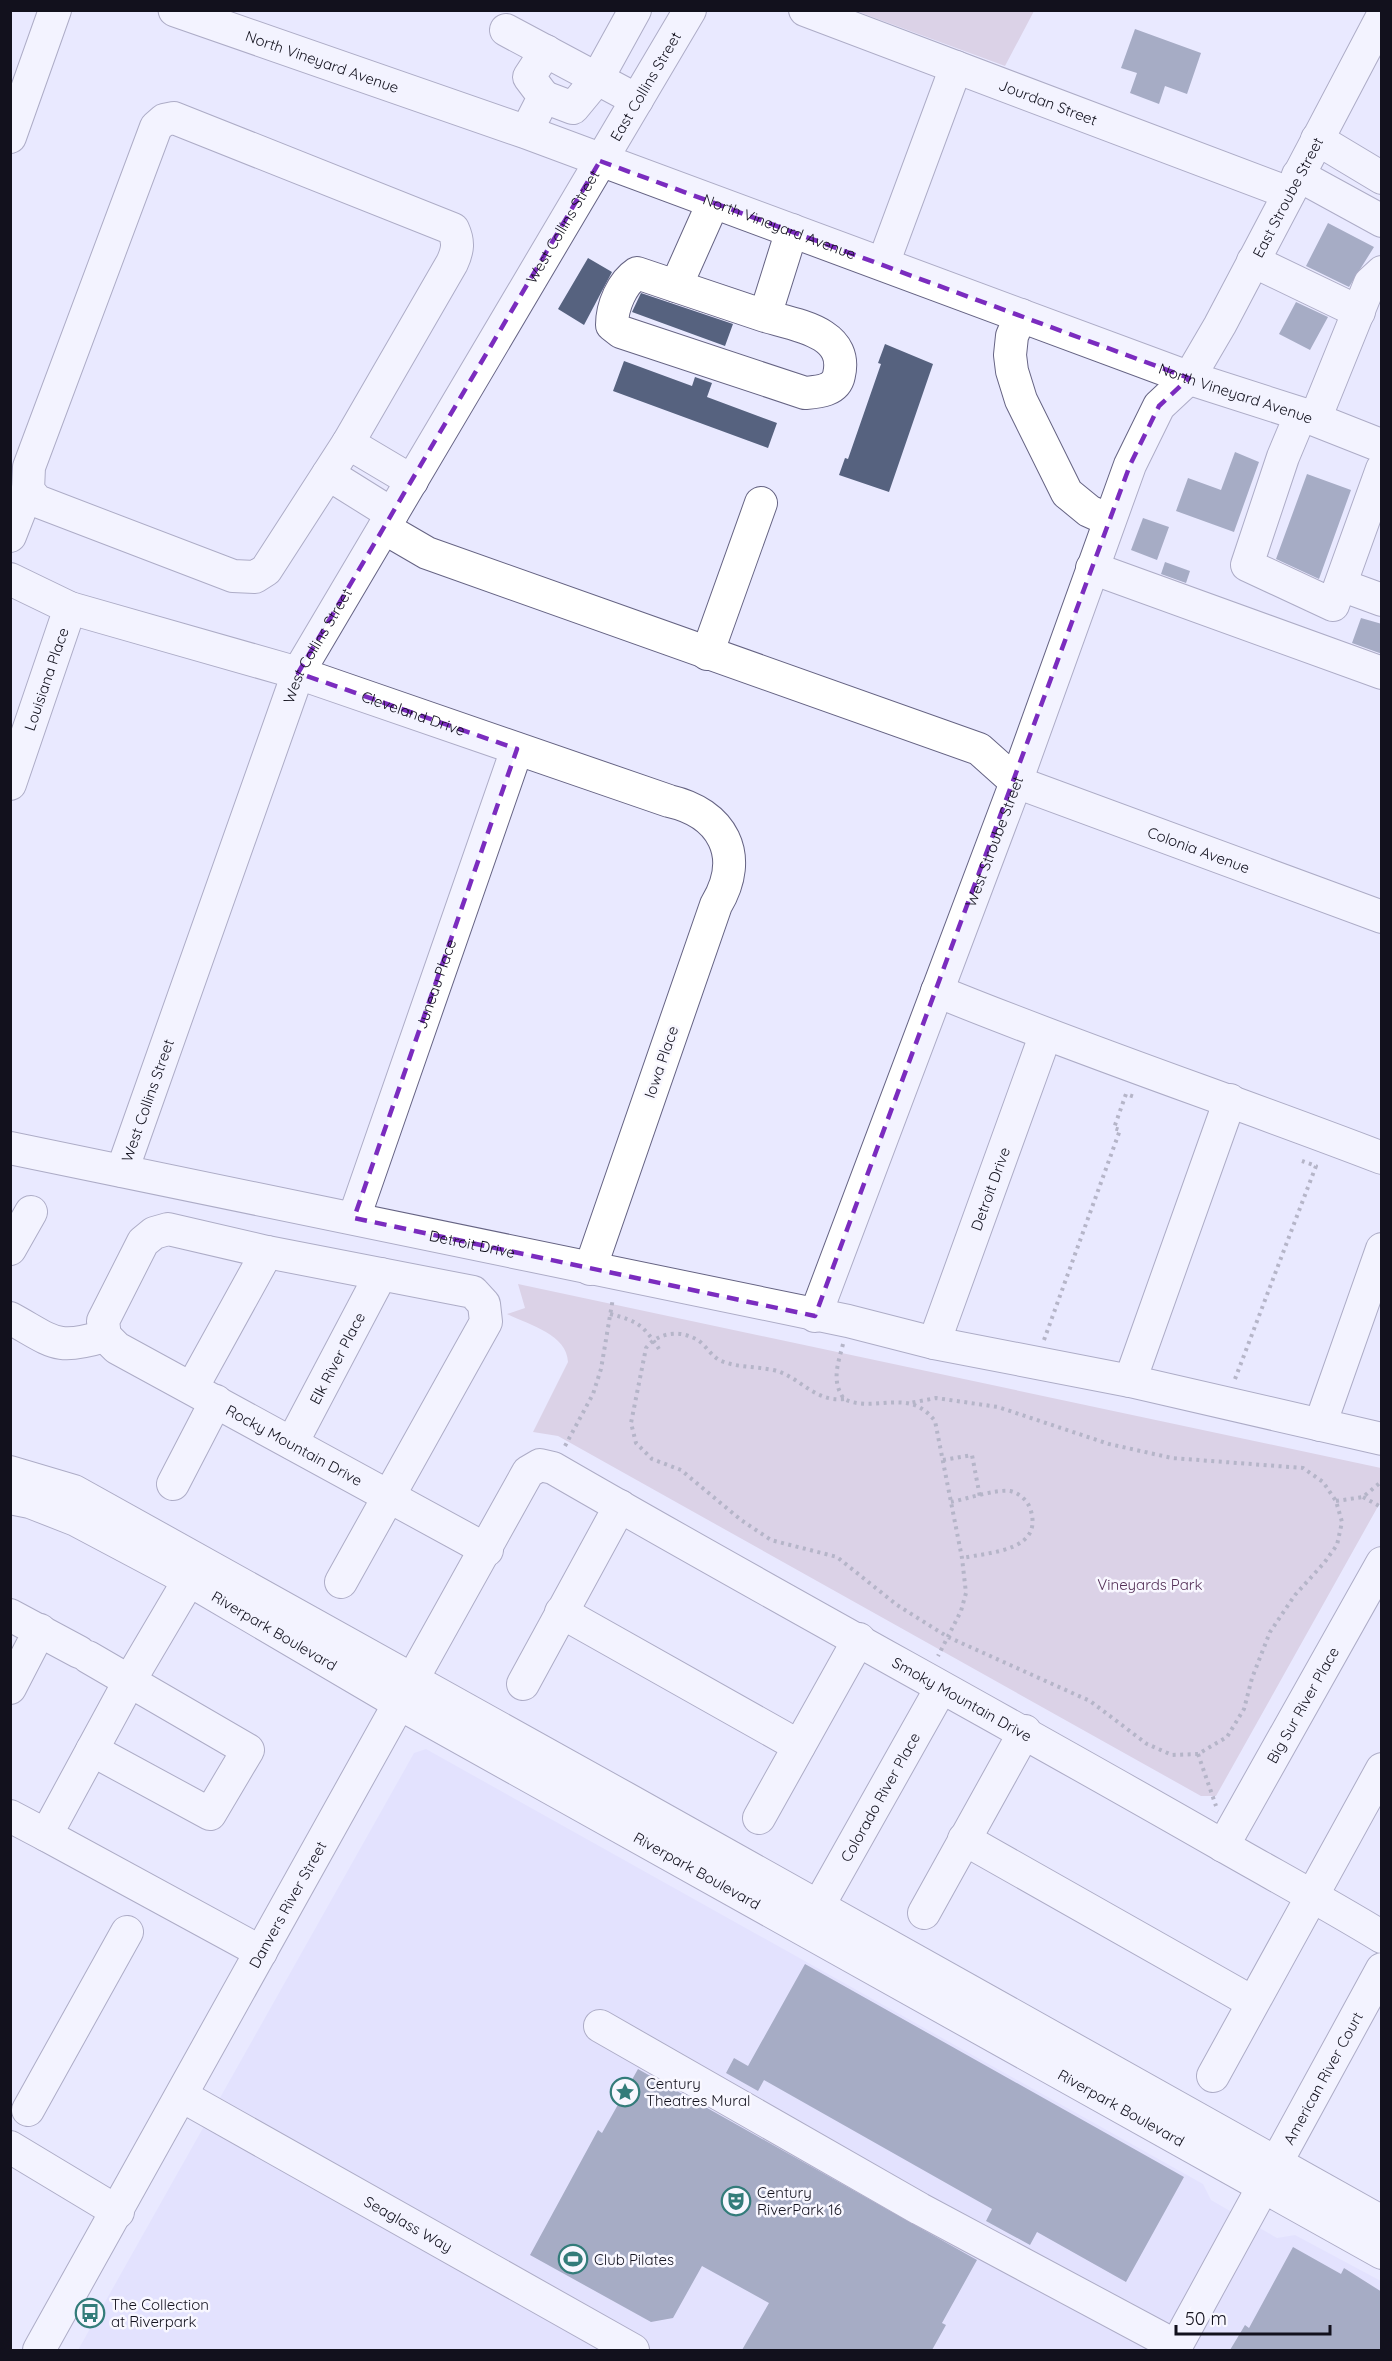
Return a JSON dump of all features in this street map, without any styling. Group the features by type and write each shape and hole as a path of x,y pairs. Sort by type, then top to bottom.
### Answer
{"main road":[{"name":"North Vineyard Avenue","path":"175,10 526,132 1189,378 1308,416 1382,446"}],"street":[{"path":"10,137 55,10"},
{"path":"546,51 529,77 544,98 573,108 597,79 635,10"},
{"name":"Jourdan Street","path":"805,10 956,67 1294,184 1382,220"},
{"name":"East Collins Street","path":"600,161 689,11"},
{"name":"East Stroube Street","path":"1189,378 1382,17"},
{"path":"506,30 637,100"},
{"path":"883,264 956,67"},
{"path":"526,132 544,98"},
{"path":"10,536 28,490 29,467 156,127 164,120 174,118 453,229 458,240 458,252 452,264 348,443 266,570 255,577 242,578 37,501 28,490"},
{"path":"1317,139 1382,178"},
{"name":"West Collins Street","path":"122,1171 298,673 600,161"},
{"path":"676,286 713,203"},
{"path":"765,316 792,230"},
{"path":"1253,261 1359,312"},
{"path":"1382,272 1370,283 1359,312 1308,416 1283,457 1247,565 1334,605 1382,469"},
{"path":"637,273 765,316 812,330 837,348 842,362 838,381 825,391 805,393 621,332 612,325 612,314 627,280 637,273"},
{"path":"1021,315 1012,336 1010,355 1012,371 1021,400 1067,494 1089,511 1109,520"},
{"name":"West Stroube Street","path":"815,1316 1016,782 1130,465 1159,406 1189,378"},
{"path":"348,443 412,481"},
{"path":"328,474 428,554 979,749 1016,782"},
{"path":"707,654 761,503"},
{"path":"1092,568 1382,673"},
{"name":"Cleveland Drive","path":"10,579 70,608 298,673 669,801 690,806 706,815 719,829 729,856"},
{"path":"1341,585 1382,600"},
{"name":"Louisiana Place","path":"10,784 70,608"},
{"name":"Juneau Place","path":"354,1218 517,749"},
{"name":"Colonia Avenue","path":"1016,782 1382,917"},
{"name":"Iowa Place","path":"604,1272 712,916 727,883 729,856"},
{"path":"937,991 1045,1036 1230,1100 1382,1158"},
{"name":"Detroit Drive","path":"934,1343 1045,1036"},
{"path":"1130,1381 1230,1100"},
{"name":"Detroit Drive","path":"10,1148 848,1321 934,1343 1130,1381 1382,1439"},
{"path":"10,1249 31,1212"},
{"path":"10,1318 57,1344 68,1346 105,1336 103,1320 143,1242 154,1233 168,1229 267,1252 473,1292 484,1304 486,1322 340,1582"},
{"path":"1320,1425 1382,1249"},
{"path":"173,1484 204,1395 267,1252"},
{"name":"Elk River Place","path":"292,1443 381,1274"},
{"name":"Rocky Mountain Drive","path":"105,1336 117,1348 487,1550"},
{"name":"Smoky Mountain Drive","path":"547,1466 934,1683 1025,1731 1223,1846 1312,1894 1382,1937"},
{"name":"Danvers River Street","path":"39,2350 487,1550 528,1472 547,1466"},
{"name":"Riverpark Boulevard","path":"10,1472 74,1491 406,1692 1269,2173 1382,2222"},
{"name":"Riverpark Boulevard","path":"10,1498 30,1502 76,1520 819,1905 1269,2173 1382,2253"},
{"path":"523,1684 620,1506"},
{"name":"Big Sur River Place","path":"1223,1846 1382,1563"},
{"path":"46,1835 130,1680 189,1580"},
{"path":"561,1612 799,1746"},
{"path":"10,1615 130,1680 248,1750 210,1814 92,1750"},
{"path":"10,1688 40,1630"},
{"path":"759,1818 859,1639"},
{"name":"Colorado River Place","path":"819,1905 934,1683"},
{"path":"924,1913 1025,1731"},
{"path":"1213,2076 1382,1769"},
{"path":"10,1816 261,1952"},
{"path":"964,1839 1252,2002"},
{"path":"21,2124 150,1891"},
{"name":"American River Court","path":"1175,2348 1382,1969"},
{"path":"600,2026 920,2209 1175,2348"},
{"name":"Seaglass Way","path":"182,2097 633,2350"},
{"path":"10,2147 118,2212"}],"path":[{"path":"1044,1341 1120,1130 1114,1128 1126,1094 1135,1097"},
{"path":"1234,1381 1316,1166 1302,1161"},
{"path":"547,1466 593,1394 601,1369 610,1314 604,1272"},
{"path":"610,1314 644,1326 659,1349"},
{"path":"844,1399 839,1392 836,1374 848,1321"},
{"path":"668,1332 697,1340 716,1358 732,1365 774,1370 830,1401 844,1399 860,1403 910,1403 936,1398 998,1407 1108,1444 1172,1458 1303,1468 1323,1482 1336,1501 1342,1522 1337,1545 1295,1595 1270,1632 1252,1678 1244,1709 1227,1737 1198,1754 1172,1755 1147,1744 1090,1701 948,1637 897,1605 837,1557 771,1540 741,1520 681,1470 652,1458 636,1443 631,1423 643,1359 652,1339 668,1332"},
{"path":"910,1403 919,1406 935,1420 962,1558 966,1593 961,1611 948,1637 934,1683"},
{"path":"943,1460 972,1455 980,1497"},
{"path":"1336,1501 1363,1497 1382,1481"},
{"path":"951,1502 1008,1491 1026,1500 1032,1517 1031,1535 1016,1547 962,1558"},
{"path":"1363,1497 1381,1507"},
{"path":"1198,1754 1217,1807"}],"highlighted area":[{"path":"600,161 1189,378 1159,406 1130,465 815,1316 354,1218 517,749 298,673"}],"shaded area":[{"name":"The Collection at Riverpark","path":"426,1749 1203,2184 1211,2200 1277,2238 1295,2235 1381,2281 1381,2350 78,2350 414,1753"}],"green space":[{"path":"856,11 1034,11 1005,66"},
{"name":"Vineyards Park","path":"518,1284 1381,1468 1381,1501 1216,1796 1201,1796 558,1436 533,1432 568,1362 566,1352 554,1337 507,1314 525,1308"}],"building":[{"path":"1135,29 1201,53 1187,94 1165,86 1159,104 1130,93 1137,73 1121,68"},
{"path":"1328,223 1374,247 1349,287 1306,266"},
{"path":"588,258 612,272 584,325 558,309"},
{"path":"641,293 733,324 725,346 632,312"},
{"path":"1296,302 1328,317 1310,350 1279,334"},
{"path":"885,344 933,364 889,492 839,475 845,458 848,459 881,364 878,363"},
{"path":"624,361 692,386 695,377 712,383 707,397 777,423 768,448 613,391"},
{"path":"1235,452 1259,462 1234,532 1176,511 1188,478 1221,490"},
{"path":"1307,474 1351,490 1319,579 1276,559"},
{"path":"1143,518 1169,527 1157,560 1131,550"},
{"path":"1165,562 1190,571 1186,583 1161,574"},
{"path":"1361,618 1382,624 1382,654 1352,643"},
{"path":"805,1964 1184,2177 1126,2282 1037,2232 1030,2245 986,2221 992,2209 764,2080 758,2091 726,2073 734,2058 748,2066"},
{"name":"Century RiverPark 16","path":"638,2069 977,2260 942,2323 946,2325 932,2350 742,2350 769,2303 702,2266 673,2318 651,2322 530,2255 598,2130 602,2133"},
{"path":"1293,2247 1341,2274 1344,2268 1382,2292 1382,2350 1230,2350 1245,2325 1249,2328"}],"place":[{"name":"Century Theatres Mural","path":"625,2092"},
{"name":"Century RiverPark 16","path":"736,2201"},
{"name":"Club Pilates","path":"573,2259"},
{"name":"The Collection at Riverpark","path":"90,2313"}]}
